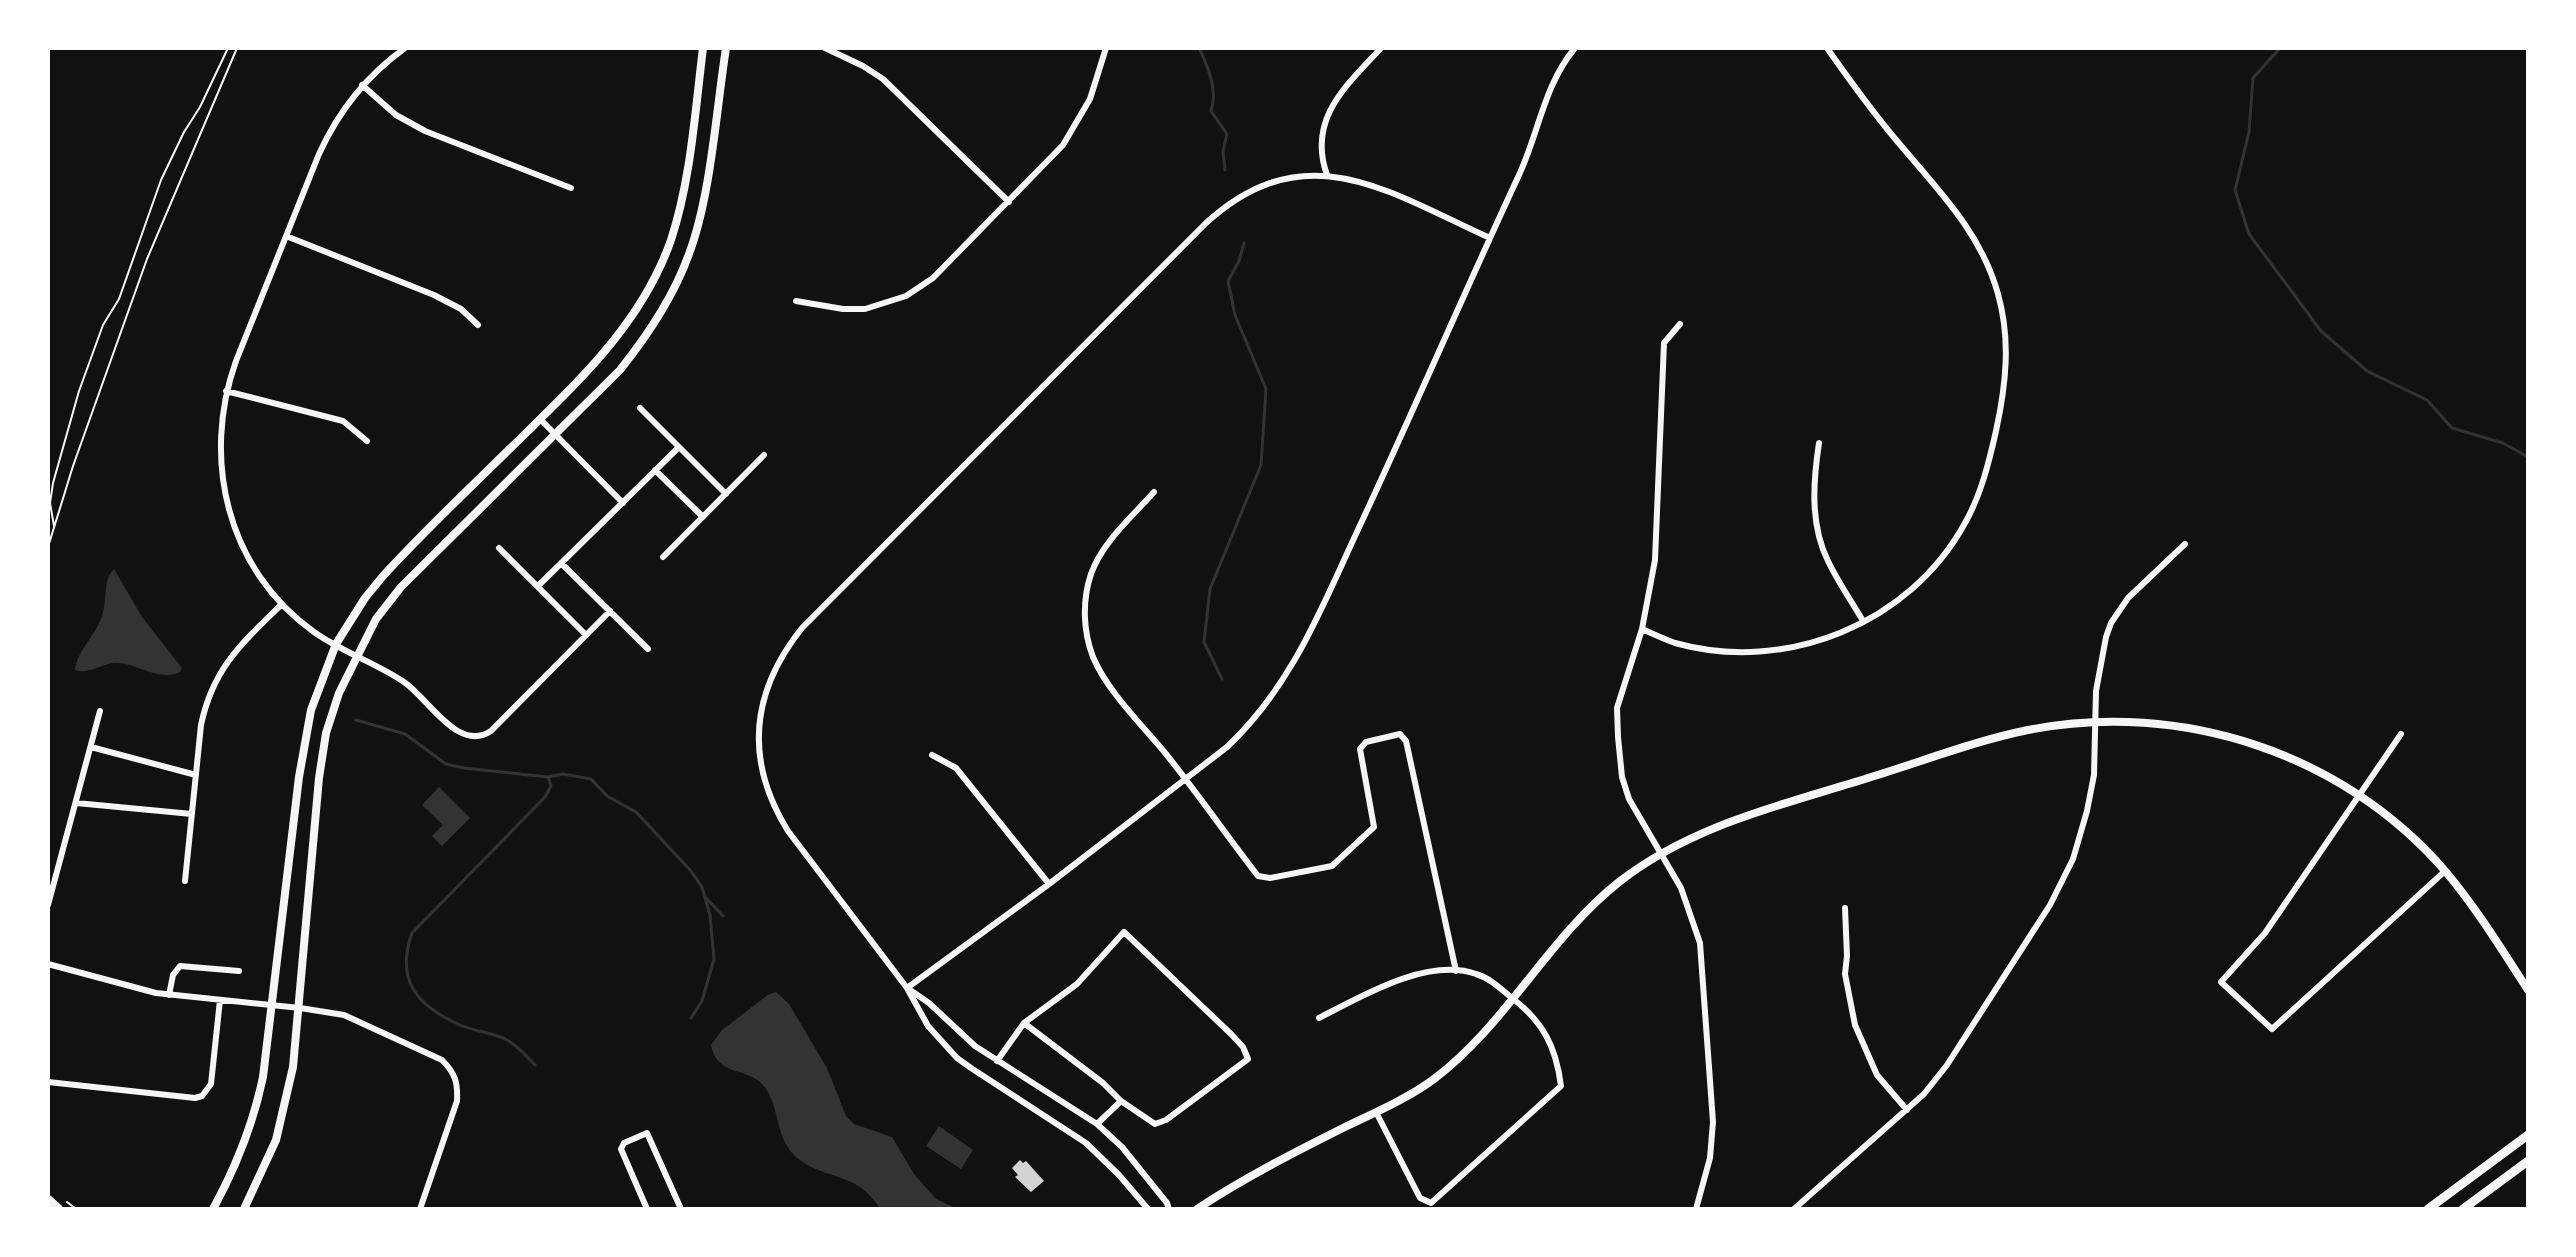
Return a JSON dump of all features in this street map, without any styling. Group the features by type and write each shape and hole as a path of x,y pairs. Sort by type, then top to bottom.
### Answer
{"main road":[{"path":"2428,1209 2528,1135"},
{"path":"2463,1209 2528,1161"},
{"path":"48,1200 58,1209"}],"street":[{"path":"405,48 362,85 326,139 226,391 219,438 220,470 236,532 250,560 282,604 313,631 406,683 462,735 477,738 491,731 610,611"},
{"path":"213,1209 252,1126 269,1041 299,777 311,710 336,644 383,576 594,365 626,326 661,265 682,199 703,48"},
{"path":"244,1209 269,1159 282,1119 293,1067 319,778 326,733 339,693 376,619 401,587 620,370 641,343 672,292 689,254 702,209 726,48"},
{"path":"825,48 883,79 1009,202"},
{"path":"796,301 843,309 865,309 906,296 933,278 1043,168 1078,123 1099,75 1106,48"},
{"path":"1327,175 1319,140 1330,109 1344,88 1381,48"},
{"path":"907,988 1186,779 1249,727 1280,688 1383,476 1522,168 1547,96 1575,48"},
{"path":"1642,629 1675,643 1710,649 1767,651 1821,641 1891,605 1920,581 1947,551 1967,521 1981,488 2002,401 2005,320 1995,283 1971,230 1867,104 1827,48"},
{"path":"362,85 396,115 425,131 571,188"},
{"path":"1148,1209 1086,1143 957,1058 928,1026 907,988 788,831 773,805 763,776 758,740 762,703 775,666 802,628 1217,214 1235,201 1276,182 1315,174 1327,175 1369,184 1490,238"},
{"path":"286,236 434,295 461,309 478,325"},
{"path":"1680,324 1664,343 1655,560 1642,629 1617,708 1622,777 1629,799 1689,906 1700,943 1713,1122 1710,1158 1696,1209"},
{"path":"226,391 343,421 367,441"},
{"path":"640,408 726,494"},
{"path":"540,419 623,503"},
{"path":"1819,443 1814,493 1820,539 1827,560 1863,621"},
{"path":"538,586 679,447"},
{"path":"663,557 764,455"},
{"path":"655,470 703,517"},
{"path":"1154,492 1100,556 1087,587 1085,624 1088,642 1102,674 1258,876 1270,878 1332,866 1374,827 1360,749 1366,742 1400,734 1406,741 1456,971"},
{"path":"1794,1209 1924,1094 1947,1065 2050,905 2073,859 2085,823 2094,775 2100,660 2111,623 2128,598 2185,544"},
{"path":"499,548 586,635"},
{"path":"561,563 648,649"},
{"path":"185,881 201,725 213,685 235,650 282,604"},
{"path":"48,905 100,711"},
{"path":"1197,1209 1255,1173 1430,1082 1482,1037 1568,931 1601,897 1662,853 1732,820 2026,731 2096,721 2155,723 2214,732 2282,754 2320,771 2385,814 2445,871 2528,990"},
{"path":"2401,734 2265,933 2221,982 2272,1029 2445,871"},
{"path":"91,747 196,775"},
{"path":"932,755 956,768 1049,884"},
{"path":"76,803 192,814"},
{"path":"1845,908 1845,974 1855,1025 1877,1075 1907,1110"},
{"path":"997,1061 1024,1023 1077,984 1124,932 1231,1034 1243,1047 1248,1059 1161,1123 1149,1122 1024,1023"},
{"path":"48,964 169,995 344,1015 442,1060 453,1071 458,1084 457,1101 420,1209"},
{"path":"169,995 173,975 180,966 239,971"},
{"path":"1319,1018 1368,993 1423,972 1475,973 1492,982 1528,1011 1544,1029 1559,1068 1561,1086 1431,1203 1420,1198 1376,1112"},
{"path":"907,988 997,1061 1097,1124 1122,1147 1169,1209"},
{"path":"48,1082 195,1098 202,1096 211,1084 220,1000"},
{"path":"1097,1124 1121,1101"},
{"path":"647,1209 621,1149 624,1143 647,1133 681,1209"}],"path":[{"path":"54,528 50,503 53,483 79,391 103,325 119,299 161,180 228,48"},
{"path":"48,547 73,466 147,259 237,48"}],"shaded area":[{"path":"114,569 142,617 182,668 180,672 157,674 118,663 86,671 75,670 100,620 107,584"},
{"path":"439,787 470,818 442,846 432,836 443,825 422,805"},
{"path":"776,992 789,1004 827,1068 846,1116 854,1124 892,1137 914,1174 936,1199 957,1209 881,1209 860,1187 809,1166 794,1155 783,1138 767,1090 754,1078 719,1062 711,1045 722,1030"},
{"path":"939,1126 973,1150 961,1169 926,1146"}],"building":[{"path":"1020,1160 1023,1163 1026,1161 1044,1181 1031,1192 1015,1177 1018,1175 1012,1168"}],"waterway":[{"path":"1199,48 1213,87 1211,111 1227,134 1223,151 1225,170"},
{"path":"2280,48 2253,78 2249,132 2235,190 2249,234 2321,331 2367,371 2427,400 2452,428 2503,443 2528,457"},
{"path":"1222,679 1204,642 1210,589 1261,465 1266,389 1235,315 1228,281 1244,243"},
{"path":"356,720 405,734 446,764 548,777 563,774 591,779 607,796 636,812 691,871 702,887 710,915 714,959 702,1001 691,1018"},
{"path":"535,1065 507,1040 460,1025 432,1009 414,990 406,965 412,933 545,797 551,786 548,777"},
{"path":"706,898 723,916"}]}
